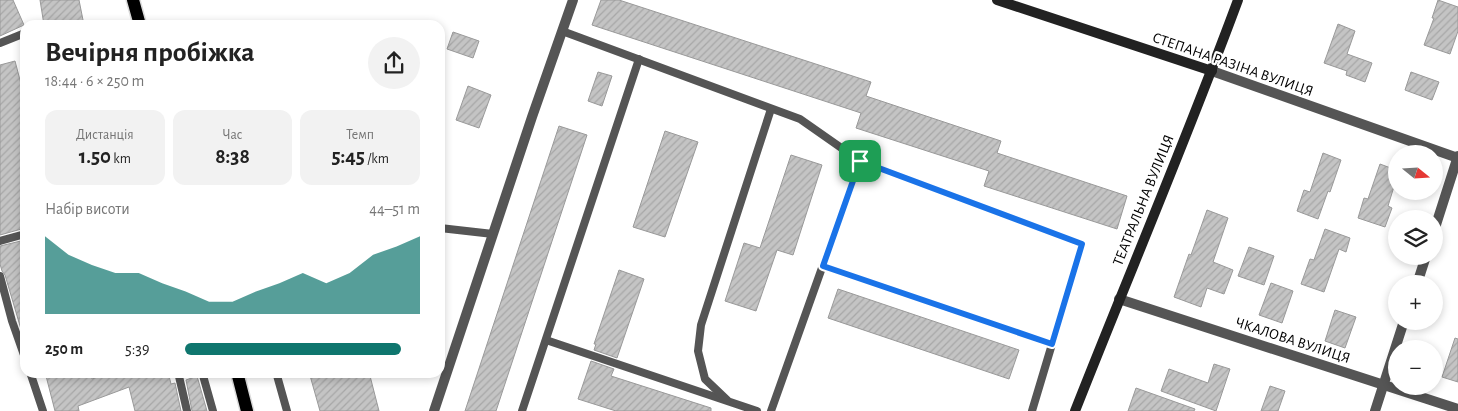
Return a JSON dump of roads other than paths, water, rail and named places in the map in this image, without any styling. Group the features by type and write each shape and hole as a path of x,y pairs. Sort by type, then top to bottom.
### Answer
{"main road":[{"path":"133,0 139,20"},
{"path":"239,378 247,411"}],"street":[{"path":"434,411 573,0"},
{"name":"СТЕПАНА РАЗІНА ВУЛИЦЯ","path":"997,0 1212,71 1458,157"},
{"name":"ТЕАТРАЛЬНА ВУЛИЦЯ","path":"1075,411 1212,71 1238,0"},
{"path":"1441,210 1458,157"},
{"name":"ЧКАЛОВА ВУЛИЦЯ","path":"1119,299 1458,409"},
{"path":"1375,411 1401,330"}],"lane":[{"path":"562,31 800,119 860,161 1082,244 1032,411"},
{"path":"0,43 20,35"},
{"path":"522,411 639,59"},
{"path":"727,400 706,379 698,351 701,325 771,109"},
{"path":"771,411 860,161"},
{"path":"445,229 493,234"},
{"path":"0,241 20,235"},
{"path":"823,266 1052,344"},
{"path":"0,276 2,294 20,343"},
{"path":"546,340 757,411"},
{"path":"32,378 43,411"},
{"path":"180,378 188,411"},
{"path":"204,378 213,411"},
{"path":"278,378 287,411"}]}
